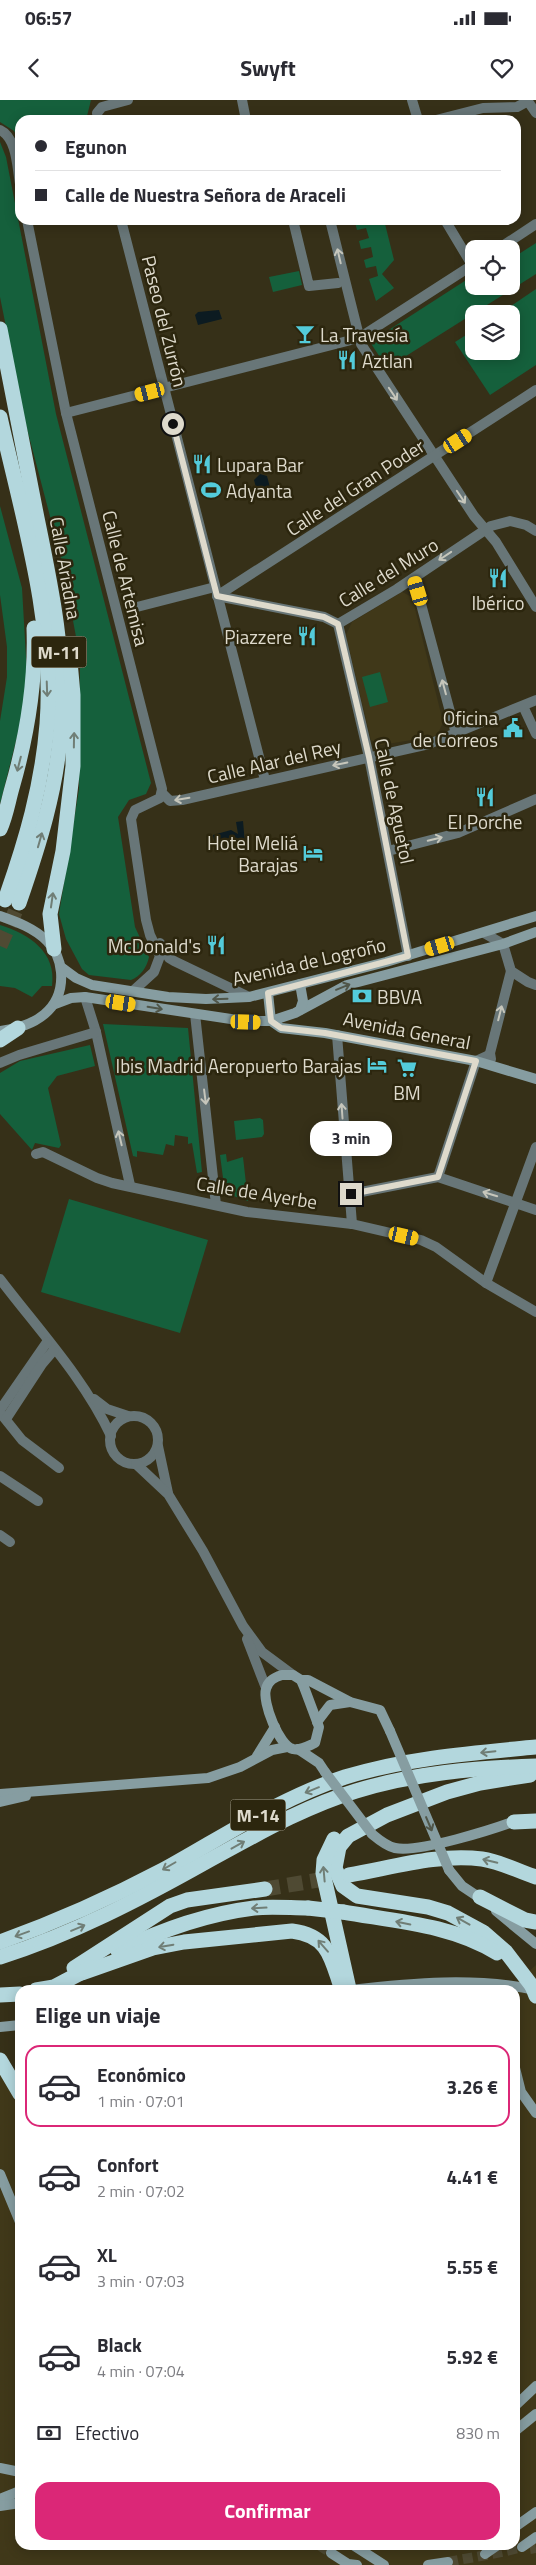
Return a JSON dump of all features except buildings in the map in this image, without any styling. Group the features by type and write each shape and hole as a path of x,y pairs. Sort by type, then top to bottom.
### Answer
{"highway":[{"name":"Calle Ariadna","path":"0,329 55,613 62,695 61,726 52,793 40,843 12,901 38,789 47,723 48,694 42,615 0,417"},
{"path":"14,400 51,544 65,612 73,695 74,739 70,800 50,914 54,949"},
{"path":"0,422 33,617 34,651 28,719 14,781 0,829"},
{"path":"0,1040 18,1028"},
{"name":"M-14","path":"0,1942 87,1908 162,1870 262,1813 345,1777 385,1766 436,1758 536,1747"},
{"name":"M-14","path":"0,1957 94,1921 271,1827 314,1806 355,1791 386,1783 447,1772 536,1766"},
{"path":"536,1774 480,1783 411,1805 348,1836 339,1847 336,1857 338,1879 349,1892 357,1896 418,1905 448,1913 483,1932 506,1952 532,1986 536,1996"},
{"path":"349,1985 326,1885 324,1860 334,1839 354,1822 389,1808 411,1805"},
{"path":"514,1822 536,1821"},
{"path":"349,1875 456,1857 483,1859 512,1866 536,1869"},
{"path":"512,1866 536,1877"},
{"path":"45,1985 117,1942 170,1906 186,1900 265,1889"},
{"path":"480,1898 526,1920 536,1922"},
{"path":"58,1985 82,1973 106,1957 176,1926 255,1908 308,1908 394,1921 466,1938 488,1947 513,1963"},
{"path":"82,1973 153,1948 184,1942 292,1931 306,1933 322,1943 329,1953 340,1985"},
{"path":"0,1994 15,1994"},
{"path":"9,2067 15,2082"}],"street":[{"path":"97,115 97,113 108,104 128,100"},
{"path":"242,100 245,115"},
{"path":"412,100 416,115"},
{"path":"456,115 483,108 517,107 528,100 536,113"},
{"path":"0,130 5,133 12,144 15,159"},
{"path":"512,240 536,224"},
{"name":"Calle de Artemisa","path":"28,225 66,413 162,793"},
{"name":"Paseo del Zurrón","path":"122,225 265,780"},
{"path":"294,225 309,286 338,283"},
{"path":"331,225 359,338 434,457 474,516 486,529 536,607"},
{"path":"447,225 465,253"},
{"path":"66,413 359,338 465,270"},
{"name":"Calle del Gran Poder","path":"216,592 434,457 536,390"},
{"name":"Calle del Muro","path":"133,608 216,592 324,617 338,624 414,578 486,529 510,521 526,525 536,531"},
{"path":"414,578 456,734"},
{"name":"Calle de Aguetol","path":"338,624 369,757 408,956"},
{"name":"Calle Alar del Rey","path":"162,793 170,801 182,800 429,744 536,700"},
{"path":"523,706 536,734"},
{"path":"133,991 149,979 159,965 160,956 148,928 132,819 135,810 155,802 162,793"},
{"path":"388,851 458,833 536,800"},
{"path":"0,916 28,926 54,949 61,966 61,986 55,1004 43,1016 18,1028 0,1030"},
{"name":"Avenida de Logroño","path":"61,966 76,978 92,985 189,999 249,997 408,956 536,916"},
{"path":"148,928 169,958 249,997"},
{"name":"Avenida de Logroño","path":"55,1004 71,998 85,997 246,1022 271,1021 300,1010 347,985 503,944 536,932"},
{"path":"484,933 503,944 511,971 490,1055 492,1061 501,1068"},
{"path":"511,971 536,985"},
{"path":"300,984 303,1001 300,1010"},
{"path":"268,993 271,1021"},
{"path":"85,997 96,1032 130,1185"},
{"path":"195,1014 216,1205"},
{"name":"Avenida General","path":"271,1021 281,1028 337,1035 476,1061 536,1079"},
{"path":"0,1063 19,1055 96,1032"},
{"path":"337,1035 352,1224"},
{"path":"438,1177 476,1061 490,1055"},
{"path":"486,1284 536,1147"},
{"name":"Calle de Ayerbe","path":"36,1154 43,1152 97,1178 247,1212 352,1224 428,1242 486,1284 536,1312"},
{"path":"351,1194 438,1177 536,1210"},
{"path":"0,1279 87,1394 110,1436 111,1445 118,1458 124,1462 136,1464 150,1458 158,1445"},
{"path":"0,1410 51,1346"},
{"path":"51,1346 42,1364 3,1417 22,1440 59,1468"},
{"path":"87,1394 107,1409 128,1416"},
{"path":"110,1436 116,1423 128,1416 136,1415 151,1422 158,1436 162,1471 168,1494"},
{"path":"136,1464 168,1494 203,1551 243,1626 266,1688 265,1699 275,1727 287,1747"},
{"path":"0,1476 38,1501"},
{"path":"0,1535 10,1542"},
{"path":"243,1626 262,1652 297,1677 317,1722 319,1734 315,1743 319,1763 372,1834 394,1848 410,1848 477,1834 536,1814"},
{"path":"266,1688 274,1677 297,1677 308,1680 350,1702 380,1710 449,1870 462,1886 480,1898 536,1944"},
{"path":"317,1722 330,1705 350,1702"},
{"path":"255,1759 268,1742 275,1727"},
{"path":"298,1750 315,1743"},
{"path":"0,1794 208,1778 240,1767 272,1750 287,1747 298,1750 319,1763"},
{"path":"0,1802 38,1792"},
{"path":"409,1985 459,1981 511,1985"},
{"path":"520,1987 536,1990"},
{"path":"520,2088 536,2113"},
{"path":"0,2174 15,2209"},
{"path":"8,2190 15,2196"},
{"path":"520,2401 536,2386"},
{"path":"520,2427 536,2414"},
{"path":"0,2468 15,2471"},
{"path":"0,2499 15,2493"},
{"path":"0,2506 15,2504"},
{"path":"520,2523 536,2512"},
{"path":"526,2548 536,2536"},
{"path":"361,2550 384,2565"},
{"path":"485,2554 491,2550"},
{"path":"331,2553 348,2564 357,2565"},
{"path":"428,2565 448,2562"}],"shaded area":[{"path":"219,310 222,319 198,325 195,315 198,312"},
{"path":"260,474 267,476 272,495 259,499 254,480"},
{"path":"402,592 412,597 443,722 437,736 381,745 371,740 346,635 352,622"},
{"path":"243,821 245,844 216,850 213,835 231,830 238,834 236,822"},
{"path":"536,1965 536,2565 0,2565 0,2070 15,2068 15,2550 520,2550 520,1985 514,1985"}],"green space":[{"path":"0,100 91,100 87,115 15,115 15,133 0,122"},
{"path":"0,142 6,157 15,203 15,225 19,225 56,414 151,783 146,794 129,800 118,817 135,927 149,957 143,971 131,980 89,975 82,969 66,939 59,914 79,789 80,658 62,562 25,421 0,297"},
{"path":"356,225 385,225 394,260 382,274 394,288 376,301 369,279 378,276 376,266 366,268 364,260 373,257 371,247 361,249 359,241 369,238 366,228 357,230"},
{"path":"536,243 536,274 520,284 520,253"},
{"path":"299,271 302,285 273,292 269,277"},
{"path":"465,281 465,295 503,295 487,305 465,305 465,319 387,368 370,342"},
{"path":"536,289 536,365 490,395 467,360 520,360 520,305 512,305"},
{"path":"465,336 465,357 455,342"},
{"path":"0,506 22,588 27,675 21,721 0,804 0,721 7,677 7,647 0,595"},
{"path":"380,672 388,702 370,707 362,677"},
{"path":"0,925 31,939 39,946 50,963 52,986 42,986 32,997 15,988 0,986"},
{"path":"103,1024 188,1028 202,1172 197,1173 192,1143 188,1144 188,1137 175,1135 174,1146 166,1144 163,1155 137,1151 137,1157 133,1156"},
{"path":"90,1045 95,1066 57,1076 48,1088 61,1145 59,1148 35,1143 32,1150 0,1114 0,1073 20,1061"},
{"path":"260,1118 263,1120 264,1134 262,1137 236,1140 234,1121"},
{"path":"226,1154 227,1162 243,1157 248,1201 225,1193 220,1155"},
{"path":"69,1199 208,1240 180,1333 41,1292"}],"tunnel":[{"path":"0,946 19,903"},
{"path":"265,1889 337,1877"},
{"path":"530,2549 536,2548"},
{"path":"326,2550 331,2553"},
{"path":"448,2562 510,2550"}],"place":[{"name":"La Travesía","path":"305,334"},
{"name":"Aztlan","path":"347,360"},
{"name":"Lupara Bar","path":"202,464"},
{"name":"Adyanta","path":"211,490"},
{"name":"Ibérico","path":"498,578"},
{"name":"Piazzere","path":"307,636"},
{"name":"Oficina de Correos","path":"513,728"},
{"name":"El Porche","path":"485,797"},
{"name":"Hotel Meliá Barajas","path":"313,853"},
{"name":"McDonald's","path":"216,945"},
{"name":"BBVA","path":"362,996"},
{"name":"Ibis Madrid Aeropuerto Barajas","path":"377,1065"},
{"name":"BM","path":"407,1068"}],"route":[{"path":"173,424 217,596 324,617 338,624 369,757 408,956 268,993 271,1021 281,1028 325,1033 476,1061 438,1177 351,1194"}]}
